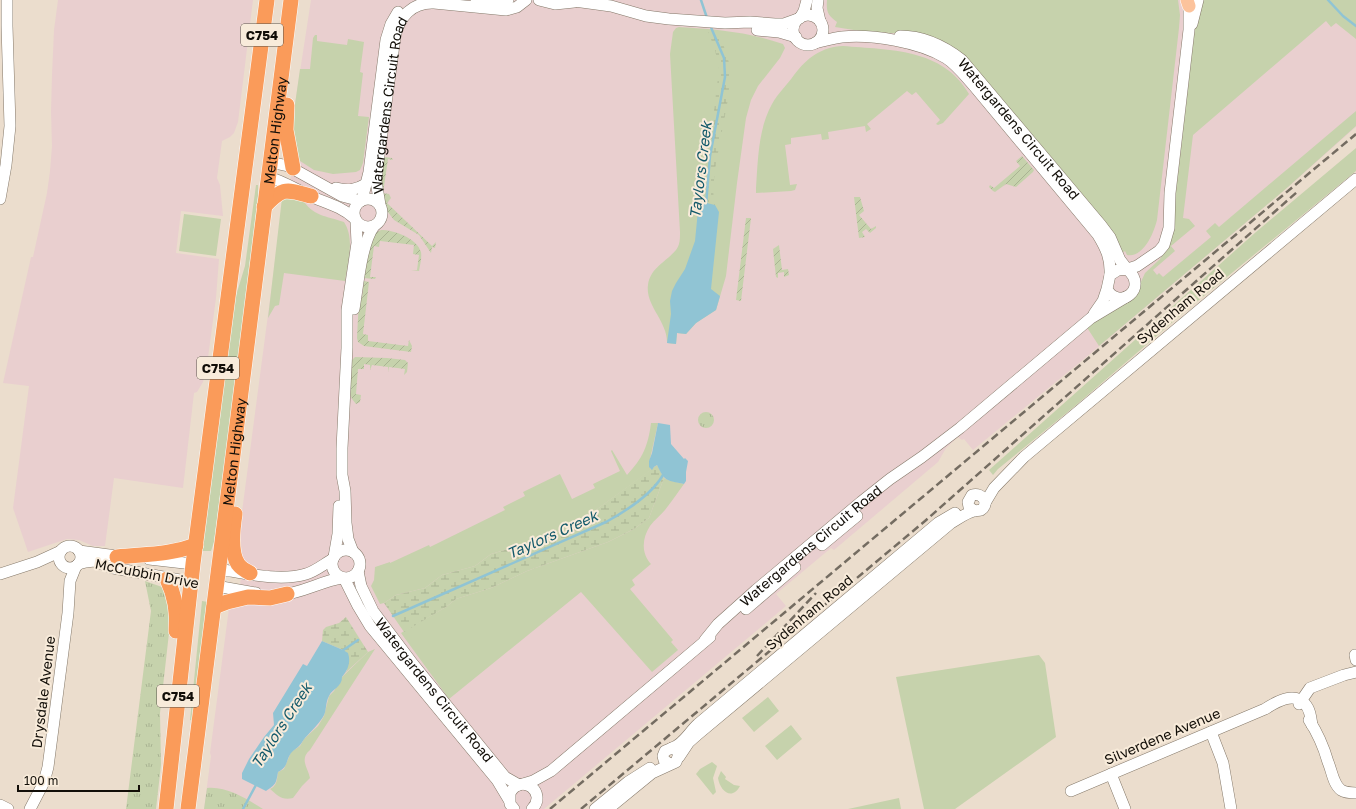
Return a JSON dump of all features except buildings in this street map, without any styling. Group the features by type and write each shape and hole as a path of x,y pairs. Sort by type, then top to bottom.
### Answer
{"highway":[{"name":"Melton Highway","path":"166,809 171,750 193,564 267,0"},
{"name":"Melton Highway","path":"188,809 291,0"},
{"path":"284,51 288,92 286,130 292,168"},
{"name":"Watergardens Circuit Road","path":"245,166 270,162"},
{"path":"245,166 268,177"},
{"path":"264,207 276,195 283,192 292,191 311,196"},
{"path":"243,373 245,436 234,518 233,542 238,564 250,573"},
{"path":"117,557 141,554 163,554 184,550 196,545"},
{"name":"McCubbin Drive","path":"193,564 218,569"},
{"path":"167,579 173,592 177,620 169,705 171,750"},
{"name":"McCubbin Drive","path":"191,582 216,586"},
{"path":"214,607 229,601 248,597 270,598 287,594"}],"street":[{"path":"0,199 6,165 10,126 4,56 7,0"},
{"name":"Watergardens Circuit Road","path":"270,162 292,168 324,184 342,196 361,200 366,184 387,34 393,18 404,7 415,0"},
{"path":"476,0 495,2 508,0"},
{"name":"Watergardens Circuit Road","path":"380,205 376,181 378,163 395,37 404,15 416,6 425,3 506,10 517,6 526,0"},
{"path":"539,0 555,4 570,1 612,6 654,17 682,20 725,23 750,22 784,24 804,16 813,16 821,22"},
{"path":"796,36 794,27 804,10 807,0"},
{"path":"725,23 749,29 779,32 796,36 803,43 815,43 821,37 823,32 817,8 818,0"},
{"path":"1155,254 1139,276 1132,293 1121,298 1112,296 1107,289 1110,274 1118,270 1137,266 1159,251 1164,245 1168,228 1170,193 1191,2"},
{"name":"Watergardens Circuit Road","path":"821,22 832,30 855,37"},
{"name":"Watergardens Circuit Road","path":"815,43 834,38 879,38 906,36 922,39 943,47 962,60 1101,225 1110,238 1120,260 1128,269"},
{"name":"Watergardens Circuit Road","path":"879,38 908,43 928,50 946,59 960,70 1098,235 1109,255 1111,264 1110,274"},
{"path":"268,177 279,180 311,196 338,206 355,219 358,224 366,228 374,226"},
{"name":"Sydenham Road","path":"666,760 676,762 675,752 690,731 698,724 861,593 938,523 948,516 972,506 970,497 981,498 995,477 1002,471 1024,457 1356,179"},
{"path":"324,184 349,190 357,189 366,184"},
{"path":"347,348 366,243 370,231 381,218 382,211 380,205 374,200 370,199 361,200 355,206 354,210 357,243 347,310 347,348 342,429 342,475 348,534 353,552"},
{"path":"1128,269 1135,277 1136,286"},
{"name":"Watergardens Circuit Road","path":"1091,318 1101,305 1107,289"},
{"name":"Watergardens Circuit Road","path":"532,809 536,803 537,795 543,782 551,771 705,640 718,624 756,590 890,479 960,428 1091,318 1126,297"},
{"path":"342,475 339,491 338,534 332,567 336,574 343,578"},
{"path":"70,546 79,551 81,558 70,565 60,558 61,551 70,546"},
{"path":"218,569 276,577 293,577 311,572 334,558 342,551 346,550 357,555 360,562 358,571 363,605"},
{"name":"McCubbin Drive","path":"0,574 37,562 61,551"},
{"name":"McCubbin Drive","path":"79,551 117,557 193,564"},
{"name":"McCubbin Drive","path":"37,562 70,565 94,561 113,568 167,579 191,582"},
{"name":"Drysdale Avenue","path":"30,809 44,782 48,767 69,598 70,565"},
{"path":"216,586 267,594 287,594 328,580 354,576 358,571"},
{"name":"Watergardens Circuit Road","path":"343,578 363,605 370,626 389,641 505,777 521,784 551,771"},
{"name":"Watergardens Circuit Road","path":"389,641 497,780 512,804"},
{"path":"1356,672 1310,688 1300,702 1306,704 1312,725 1337,786 1347,793 1356,792"},
{"name":"Silverdene Avenue","path":"1071,791 1265,709 1286,698 1295,697 1300,702"},
{"path":"1211,732 1223,763 1231,809"},
{"path":"595,809 640,773 666,760"},
{"path":"608,809 666,760"},
{"path":"1328,762 1343,785 1348,788 1356,788"},
{"path":"1111,774 1125,809"},
{"path":"512,804 512,790 521,784 532,787 537,795"},
{"path":"0,805 8,809"}],"shaded area":[{"path":"58,0 253,0 238,122 234,133 222,141 217,178 220,185 223,216 181,211 176,253 219,259 216,298 207,365 203,382 197,392 194,393 183,488 114,478 105,546 93,546 79,540 67,539 28,552 13,508 29,386 3,383 47,193 52,146 52,75 54,30"},
{"path":"311,0 1356,0 1356,127 1288,187 1090,354 973,450 964,439 962,440 958,437 946,448 938,462 834,550 831,548 776,594 786,606 544,809 204,809 229,608 239,604 242,558 240,527 283,201 297,159 295,104"}],"green space":[{"path":"827,0 1178,0 1180,15 1179,28 1157,220 1151,237 1147,243 1133,255 1127,255 1125,251 1121,254 992,91 906,34 860,31 835,27 837,22 828,13"},
{"path":"1203,0 1356,0 1356,39 1336,23 1331,27 1326,21 1193,135 1183,218 1189,219 1195,226 1171,246 1175,251 1153,270 1157,275 1159,273 1163,277 1211,237 1206,231 1215,223 1219,227 1356,111 1356,126 1288,187 1099,346 1086,326 1134,297 1145,273 1160,259 1165,252 1172,226 1195,27"},
{"path":"679,27 744,34 783,44 785,48 780,58 758,86 751,100 746,118 726,276 716,310 696,323 686,334 677,333 676,344 667,343 664,328 650,300 648,285 649,279 655,270 676,250 680,239 670,54 673,32"},
{"path":"708,31 719,31 731,69 728,99 715,169 713,191 715,205 707,203 701,205 707,172 719,68 715,50"},
{"path":"317,35 317,41 347,45 348,39 364,42 360,72 363,73 358,116 369,117 363,163 360,170 356,172 333,174 314,170 297,159 293,141 295,104 300,69 310,69 313,38"},
{"path":"843,46 896,51 914,54 930,60 945,68 958,79 969,94 943,123 938,125 936,124 940,120 916,92 912,95 907,91 867,124 871,129 866,132 865,126 828,132 829,139 822,140 821,134 791,138 791,144 785,145 790,185 797,184 795,190 756,193 761,134 767,114 772,104 804,63 815,54 835,47"},
{"path":"1356,148 1356,171 1188,309 1075,406 998,469 993,475 989,470 1256,232"},
{"path":"1022,156 1034,170 1033,172 1016,187 1006,184 995,192 993,191 989,187 990,185 994,188 1020,166 1016,161"},
{"path":"384,157 392,158 393,160 388,159 383,193 389,194 391,198 387,203 432,246 436,242 435,248 432,247 431,253 419,235 394,220 384,207 378,180"},
{"path":"256,185 258,185 258,196 236,400 223,474 214,542 211,551 202,551 231,312 245,266"},
{"path":"854,197 860,197 864,211 859,215 871,229 876,226 876,228 870,233 866,229 862,232 865,237 859,238"},
{"path":"282,198 302,199 306,205 320,215 344,222 349,236 350,251 345,281 284,273 279,305 275,306 268,318"},
{"path":"184,214 221,219 216,256 179,251"},
{"path":"746,218 751,218 741,301 736,300"},
{"path":"381,230 398,233 410,239 419,247 421,259 419,271 411,270 417,270 419,255 413,254 414,245 380,241 379,247 374,246 370,277 376,277 375,279 363,278 362,269 375,233"},
{"path":"779,245 782,270 788,269 789,275 784,277 784,272 778,273 778,278 776,277 773,249"},
{"path":"364,281 369,282 363,334 368,335 368,341 408,346 409,340 412,346 411,352 364,346 358,342 359,298 362,298"},
{"path":"355,357 405,360 408,363 407,372 404,375 405,369 389,367 388,372 388,367 372,365 370,370 370,365 364,364 364,369 358,369 356,394 361,395 360,402 356,404 349,392 352,360"},
{"path":"703,412 709,412 714,417 712,426 709,428 703,428 698,423 698,417"},
{"path":"651,423 658,423 649,464 651,470 578,523 530,544 491,554 475,566 442,575 425,588 396,595 380,604 371,586 374,580 375,567 390,563 429,545 430,547 505,510 503,507 525,496 523,492 560,474 572,499 595,488 593,484 620,471 611,451 612,450 627,475 637,463 644,451"},
{"path":"657,465 664,478 649,518 634,529 608,542 527,571 491,588 456,599 446,607 404,632 384,603 396,595 425,588 442,575 475,566 491,554 530,544 578,523"},
{"path":"664,478 684,484 647,531 644,540 644,550 651,564 632,580 635,585 630,589 673,640 671,642 678,650 652,672 581,592 449,699 401,633 446,607 456,599 491,588 527,571 608,542 634,529 649,518"},
{"path":"145,581 162,587 169,605 169,633 160,713 161,765 156,809 126,809 151,611"},
{"path":"202,601 208,602 193,721 190,720"},
{"path":"346,617 368,652 344,674 347,670 343,650 322,641 323,630 326,627 339,623"},
{"path":"375,649 307,753 305,757 305,764 310,778 293,798 286,799 277,795 270,789 277,780 278,772 284,769 291,752 300,746 304,739 318,726 324,716 329,696 334,691 342,677 368,652"},
{"path":"1039,655 1045,663 1056,737 955,809 924,809 896,677"},
{"path":"768,697 779,711 754,732 742,718"},
{"path":"791,725 802,739 777,760 765,746"},
{"path":"712,762 717,766 713,778 716,792 713,795 696,774 700,769"},
{"path":"721,771 726,777 725,779 734,785 740,786 733,793 727,792 721,787 718,778"},
{"path":"207,788 229,791 244,797 263,809 204,809"},
{"path":"899,798 901,809 848,809"}],"water":[{"path":"707,203 715,205 719,212 711,289 720,296 716,310 696,323 686,334 677,333 676,344 667,343 671,314 670,301 672,291 685,269 695,241 698,210 701,205"},
{"path":"658,423 670,425 671,444 684,459 685,458 688,461 686,481 684,484 673,482 664,477 657,465 652,470 649,467 649,461"},
{"path":"322,641 348,653 349,663 346,672 342,677 339,686 330,694 323,717 299,746 291,753 285,766 278,772 275,783 266,791 242,779 242,773 249,759 274,725 273,713 303,664 307,666"}],"waterway":[{"name":"Taylors Creek","path":"701,0 707,18"},
{"path":"1328,0 1343,16 1356,26"},
{"name":"Taylors Creek","path":"706,205 710,156 725,77 724,58 710,25"},
{"name":"Taylors Creek","path":"393,616 606,522 622,513 645,495 663,475"},
{"name":"Taylors Creek","path":"342,651 358,640"},
{"name":"Taylors Creek","path":"243,809 257,783"}],"railway":[{"path":"550,809 1356,134"},
{"path":"581,809 925,521 1297,192"},
{"path":"757,656 816,593"}]}
